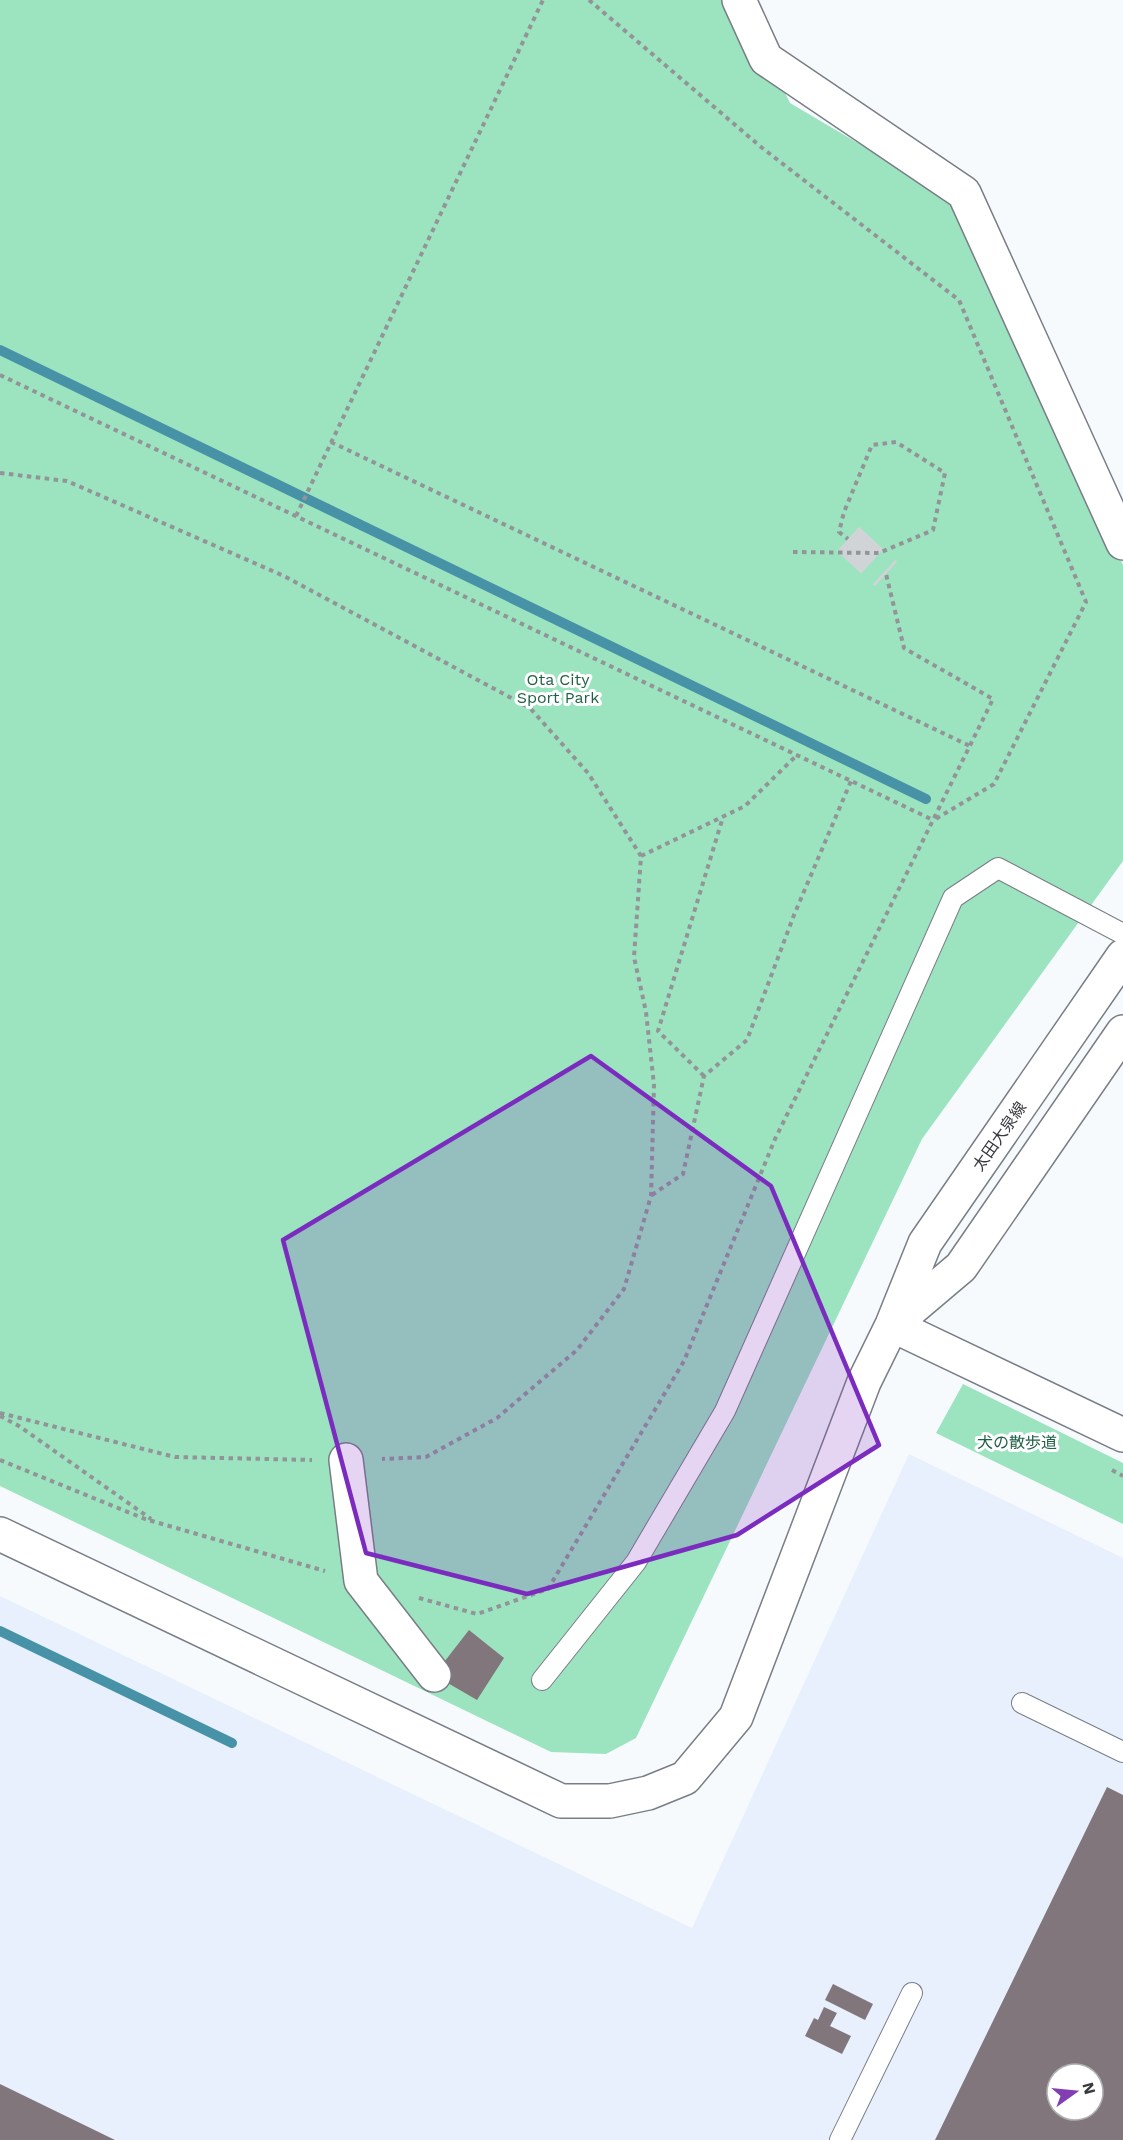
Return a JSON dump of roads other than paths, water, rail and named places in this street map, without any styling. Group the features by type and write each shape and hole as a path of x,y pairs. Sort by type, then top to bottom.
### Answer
{"street":[{"path":"739,0 766,59 964,193 1123,543"},
{"name":"太田大泉線","path":"0,1534 561,1801 610,1801 648,1793 685,1778 736,1717 864,1382 892,1325 925,1243 1123,956"},
{"path":"1123,1032 961,1267 892,1325 1123,1435"},
{"path":"346,1460 362,1581 434,1675"}],"lane":[{"path":"542,1680 636,1562 725,1411 953,898 998,868 1123,934"},
{"path":"1022,1702 1123,1752"},
{"path":"840,2140 912,1993"}],"waterway":[{"path":"0,350 926,799"},
{"path":"0,1631 232,1743"}],"tunnel":[{"path":"848,539 886,574"}],"park label":[{"name":"Ota City Sport Park","path":"558,688"},
{"name":"犬の散歩道","path":"1017,1442"}]}
